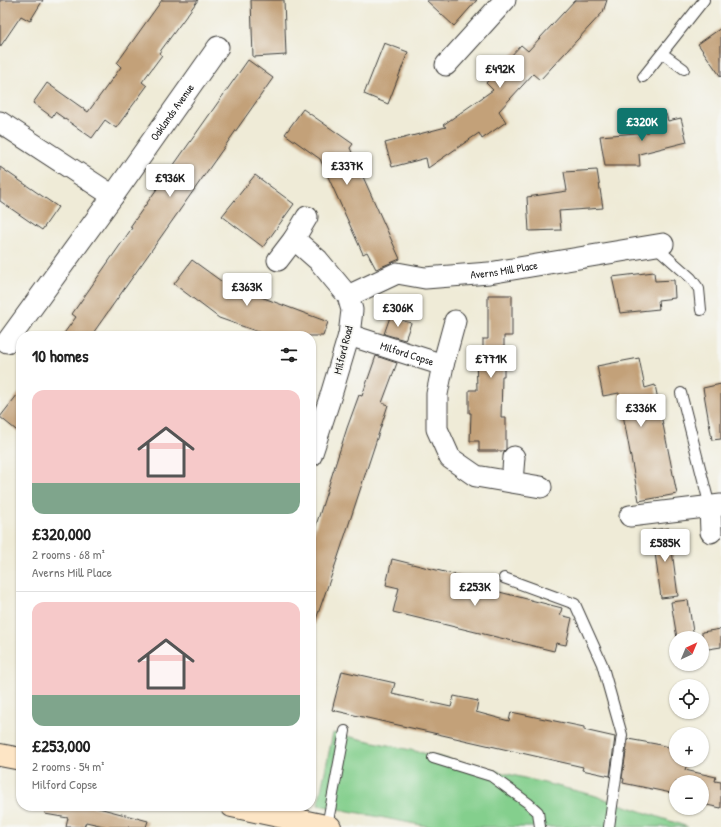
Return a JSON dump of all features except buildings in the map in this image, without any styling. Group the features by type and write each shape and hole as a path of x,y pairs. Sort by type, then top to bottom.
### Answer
{"street":[{"path":"446,65 505,0"},
{"name":"Oaklands Avenue","path":"8,342 218,47"},
{"path":"0,122 113,196"},
{"path":"278,260 294,239 307,217"},
{"path":"294,239 318,260 348,296"},
{"name":"Averns Mill Place","path":"348,296 397,273 425,278 489,273 659,245"},
{"name":"Milford Road","path":"316,441 349,335 352,310 348,296"},
{"name":"Milford Copse","path":"455,321 442,365 437,394 437,429 450,458 476,476 541,487"},
{"name":"Milford Copse","path":"349,335 442,365"},
{"path":"512,482 514,457"},
{"path":"630,516 716,506 711,532"},
{"path":"0,755 16,758"},
{"path":"255,811 328,827"}],"lane":[{"path":"643,77 704,0"},
{"path":"662,53 684,69"},
{"path":"659,245 691,278 699,289 701,310"},
{"path":"681,393 716,506"},
{"path":"504,578 576,604 602,664 622,735 609,827"},
{"path":"328,827 346,731"},
{"path":"433,758 490,776 538,812 540,827"}],"green space":[{"path":"333,733 415,751 593,795 688,827 431,827 318,805"}]}
